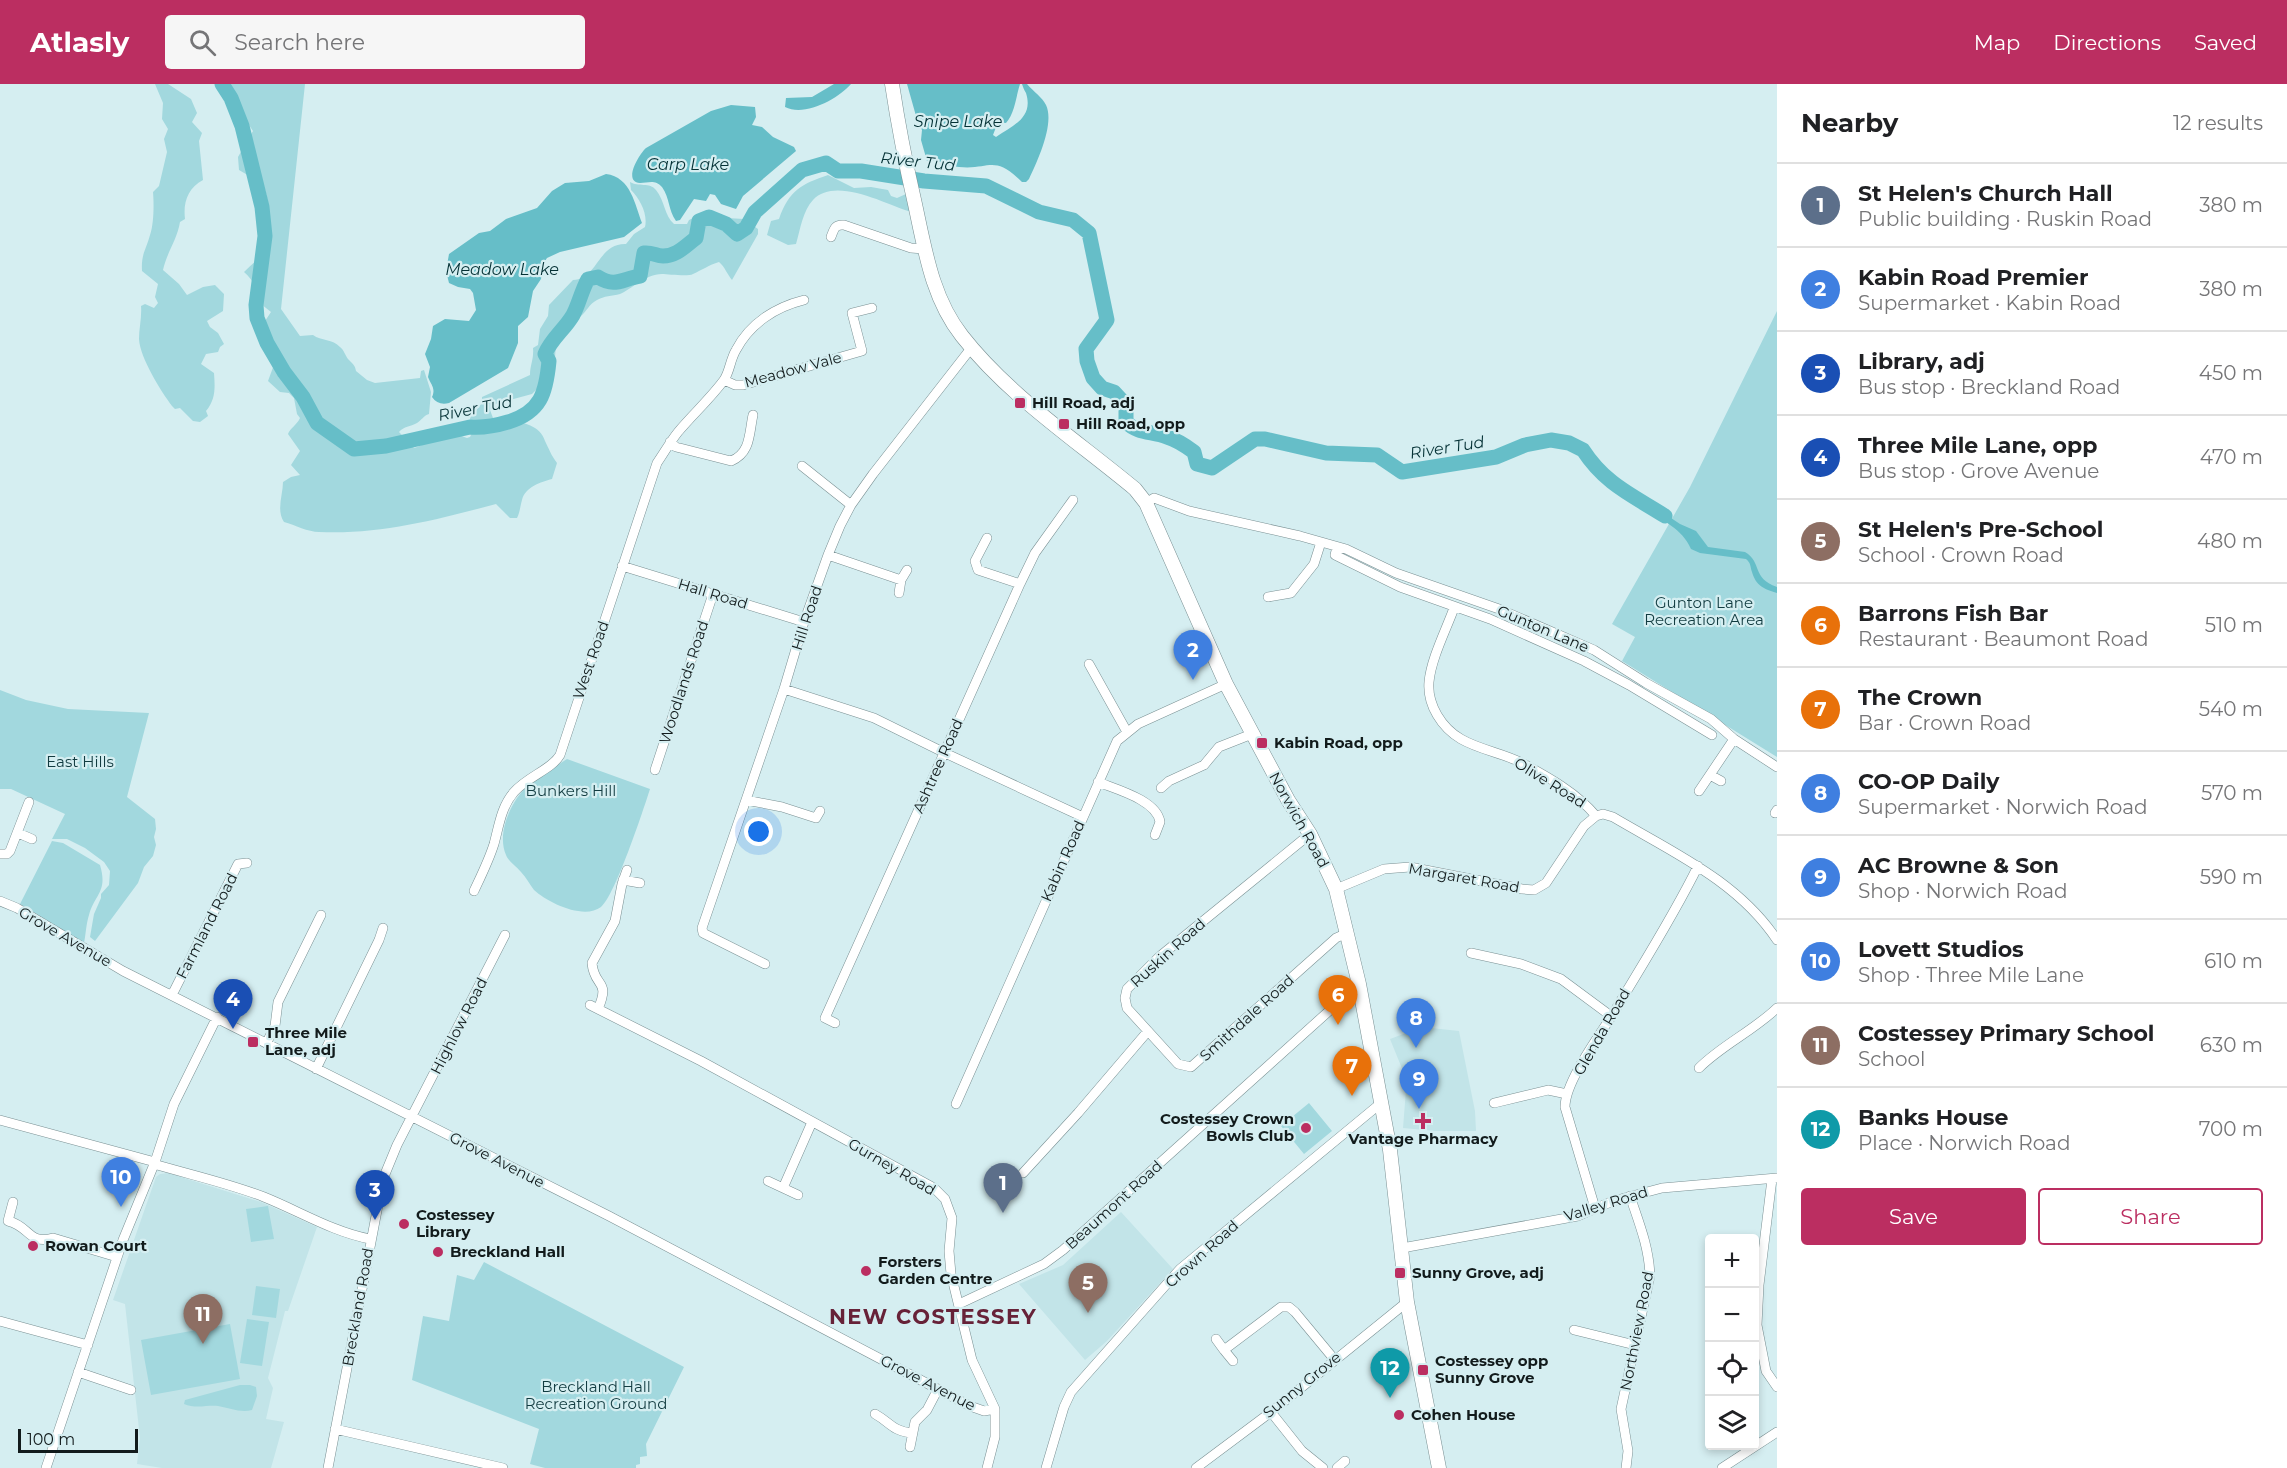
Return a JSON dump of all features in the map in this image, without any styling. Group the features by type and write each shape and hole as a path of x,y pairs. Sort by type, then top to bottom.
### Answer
{"street":[{"name":"Norwich Road","path":"892,84 924,249 936,291 952,322 1002,380 1135,489 1146,503 1226,684 1288,800 1310,834 1336,890 1359,984 1390,1150 1407,1302 1439,1468"},
{"path":"831,237 834,227 839,224 911,248 924,249"},
{"name":"West Road","path":"474,891 493,845 503,810 512,795 525,780 556,762 560,755 657,463 670,442 724,380 735,352 746,334 789,298 804,300"},
{"name":"Meadow Vale","path":"862,351 851,308 872,308"},
{"name":"Hill Road","path":"760,964 704,933 700,920 746,800 828,555 851,505 972,347"},
{"name":"Meadow Vale","path":"724,380 735,385 743,385 873,348"},
{"path":"670,442 676,447 731,461 739,458 745,452 753,415"},
{"path":"717,469 719,459"},
{"path":"802,466 851,505"},
{"name":"Gunton Lane","path":"1146,503 1154,498 1189,511 1321,542 1396,573 1498,609 1594,650 1646,683 1700,712 1734,739 1777,767"},
{"name":"Ashtree Road","path":"835,1023 825,1017 1020,584 1035,553 1063,506 1073,500"},
{"path":"987,538 975,561 978,570 1020,584"},
{"path":"1268,597 1291,593 1314,564 1321,542"},
{"name":"Gunton Lane","path":"1337,547 1335,555 1346,562 1400,587 1498,623 1584,661 1712,735"},
{"path":"828,555 901,580"},
{"name":"Hall Road","path":"622,566 804,622"},
{"path":"899,593 901,580 907,570"},
{"name":"Woodlands Road","path":"655,770 713,594"},
{"name":"Olive Road","path":"1455,608 1429,682 1431,700 1445,726 1462,740 1521,763 1582,800 1596,816 1603,814 1613,817 1698,866 1726,885 1754,910 1777,940"},
{"path":"1089,664 1127,732"},
{"name":"Kabin Road","path":"956,1104 956,1092 1117,741 1138,724 1226,684"},
{"path":"784,689 874,718 1083,817"},
{"path":"1161,788 1169,781 1204,765 1219,747 1252,734"},
{"path":"1699,791 1734,739"},
{"path":"1710,775 1721,781"},
{"path":"1098,782 1139,799 1162,815 1171,815"},
{"path":"746,800 782,807 816,818 819,810"},
{"path":"0,854 7,854 10,851 28,802"},
{"path":"1155,810 1160,822 1155,835"},
{"name":"Margaret Road","path":"1336,890 1384,869 1410,867 1534,890 1546,883 1584,825 1596,816"},
{"path":"18,833 32,839"},
{"name":"Ruskin Road","path":"1148,1030 1127,1008 1125,998 1127,989 1159,957 1310,834"},
{"name":"Farmland Road","path":"172,995 238,864 247,863"},
{"name":"Glenda Road","path":"1567,1094 1585,1059 1698,866"},
{"path":"627,870 623,880 640,883"},
{"name":"Gurney Road","path":"623,880 615,921 592,963 595,975 604,990 604,995 594,1007 645,1031 934,1188 945,1199 952,1218 949,1251 951,1274 972,1360 996,1409 995,1437 987,1468"},
{"name":"Grove Avenue","path":"0,901 17,908 123,971 665,1245 978,1410 996,1409"},
{"path":"267,1042 275,1026 279,1002 321,915"},
{"path":"316,1069 384,942 383,928"},
{"name":"Smithdale Road","path":"1148,1030 1178,1064 1191,1067 1336,938 1347,933"},
{"name":"Highlow Road","path":"413,1118 505,935"},
{"path":"1471,953 1534,968 1561,979 1611,1016"},
{"path":"1481,967 1483,955"},
{"name":"Beaumont Road","path":"959,1304 1044,1264 1063,1250 1359,984"},
{"path":"1699,1068 1711,1056 1761,1023 1777,1008"},
{"path":"46,1468 117,1257 154,1163 174,1104 217,1017"},
{"path":"1023,1173 1078,1113 1148,1030"},
{"path":"1505,1112 1499,1102 1548,1090 1567,1094 1565,1107 1595,1208"},
{"name":"Crown Road","path":"1046,1468 1064,1407 1071,1392 1180,1269 1381,1103"},
{"name":"Breckland Road","path":"328,1468 383,1179 397,1145 413,1118"},
{"path":"0,1120 261,1196 334,1228 370,1239"},
{"path":"783,1188 812,1122"},
{"path":"1774,1179 1759,1285 1757,1325 1766,1371 1777,1387"},
{"name":"Valley Road","path":"1402,1248 1578,1216 1630,1196 1685,1184 1774,1179"},
{"path":"768,1180 798,1196"},
{"name":"Northview Road","path":"1626,1468 1628,1451 1622,1409 1650,1276 1650,1260 1645,1238 1630,1196"},
{"path":"14,1202 8,1221 21,1225 32,1237 42,1241 53,1238 117,1257"},
{"name":"Sunny Grove","path":"1196,1468 1271,1412 1407,1302"},
{"path":"1224,1350 1281,1307 1289,1307 1296,1312 1334,1359"},
{"path":"0,1321 88,1345"},
{"path":"1574,1330 1635,1344"},
{"path":"1216,1339 1233,1361"},
{"path":"78,1372 131,1390"},
{"path":"910,1447 915,1422 927,1410 938,1389"},
{"path":"1271,1412 1302,1450 1323,1468"},
{"path":"875,1414 896,1430 911,1433"},
{"path":"335,1429 503,1468"},
{"path":"1722,1468 1777,1432"},
{"path":"1337,1468 1345,1461"}],"shaded area":[{"path":"1422,1027 1459,1031 1475,1111 1476,1131 1403,1128 1406,1090 1403,1071 1390,1039"},
{"path":"168,1173 261,1202 317,1227 288,1311 285,1311 268,1378 273,1388 266,1419 284,1422 271,1468 162,1468 137,1464 140,1438 125,1304 113,1300 156,1177"},
{"path":"1121,1212 1173,1269 1107,1341 1085,1360 1019,1284 1063,1265"}],"green space":[{"path":"155,84 168,84 191,99 197,113 192,122 202,133 199,141 203,180 190,191 185,207 185,219 180,222 163,270 179,284 187,295 203,287 215,285 224,294 223,311 207,321 224,344 218,352 206,354 201,364 214,373 215,388 212,402 206,411 208,416 200,422 193,421 180,408 175,409 172,406 147,365 140,347 141,306 145,304 154,308 158,303 155,297 158,284 142,271 142,265 152,225 153,192 159,186 167,152 164,139 168,129 162,119 163,103"},
{"path":"227,84 305,84 281,309 300,336 313,335 337,344 354,365 356,371 367,380 375,383 420,378 421,371 424,370 431,392 429,414 399,432 414,448 453,433 470,437 472,433 470,418 482,403 482,397 530,375 533,348 538,345 540,329 548,316 549,305 573,280 588,274 609,249 626,244 634,234 645,227 644,212 631,190 630,182 653,188 659,194 674,224 687,224 689,220 701,214 710,217 744,219 758,229 758,234 732,280 719,262 690,275 650,276 620,294 594,302 581,316 557,329 554,372 532,394 492,405 490,410 493,418 523,423 536,429 557,463 552,479 526,492 517,518 510,518 496,504 387,528 342,532 306,530 284,522 280,513 283,482 300,475 291,465 300,451 288,434 300,418 294,398 289,393 280,392 268,381 275,362 277,347 269,335 265,321 271,312 261,304 256,286 244,272 266,248 269,210 263,184 239,170 238,157 253,131 241,113 235,94"},
{"path":"828,175 854,188 871,187 888,190 891,196 897,198 906,194 911,212 861,194 834,191 822,193 810,204 802,220 796,244 788,245 767,235 771,221 779,219 792,195 804,185"},
{"name":"Gunton Lane Recreation Area","path":"1777,311 1777,757 1622,661 1635,637 1612,624 1690,487"},
{"name":"East Hills","path":"0,690 26,700 68,709 149,713 127,797 155,819 156,845 153,856 144,867 138,883 95,941 90,937 94,914 101,894 109,885 110,871 104,862 85,848 67,839 52,839 65,814 11,789 0,789"},
{"name":"Bunkers Hill","path":"567,759 650,789 614,887 607,900 594,911 576,911 557,905 540,895 508,859 504,848 505,825 517,798 533,781"},
{"path":"52,841 63,843 100,865 102,887 89,915 84,943 20,904"},
{"name":"Costessey Crown Bowls Club","path":"1309,1103 1332,1131 1304,1154 1281,1126"},
{"path":"268,1206 274,1239 251,1242 246,1209"},
{"name":"Breckland Hall Recreation Ground","path":"484,1262 684,1367 646,1444 647,1456 640,1457 640,1464 636,1465 636,1468 545,1468 530,1464 539,1429 412,1380 423,1316 449,1321 457,1275 474,1280"},
{"path":"256,1286 280,1289 276,1318 252,1315"},
{"path":"247,1319 269,1322 262,1366 240,1363"},
{"path":"230,1324 240,1379 151,1395 141,1340"},
{"path":"240,1385 256,1387 257,1396 252,1410 239,1411 218,1406 197,1407 184,1404 185,1400"}],"water":[{"path":"834,84 851,84 830,101 821,105 802,110 785,107 786,98 812,97"},
{"name":"Snipe Lake","path":"907,84 1020,84 1015,104 1006,123 998,122 993,135 996,137 1015,125 1024,115 1028,102 1022,84 1027,84 1045,102 1048,113 1044,143 1029,179 1022,182 1012,173 998,166 959,167 927,161 921,140 922,130"},
{"name":"Carp Lake","path":"731,105 755,107 756,117 752,125 762,127 773,137 794,147 796,151 743,196 736,209 721,204 715,195 710,194 706,201 694,199 680,220 676,221 662,187 654,182 635,181 632,178 634,167 646,148 711,111"},
{"name":"Meadow Lake","path":"606,174 621,180 627,186 642,223 624,237 560,252 547,258 543,264 541,279 533,291 528,317 518,326 518,343 508,368 449,403 442,404 435,401 428,377 430,367 425,354 433,326 445,319 469,321 476,310 470,289 449,283 446,271 449,254 479,233 490,231 506,219 537,208 552,191 565,183 589,181"},
{"path":"1648,506 1656,508 1680,524 1696,531 1708,547 1745,552 1754,561 1760,575 1777,587 1777,593 1758,584 1750,563 1746,559 1700,553 1691,549 1677,530"}],"waterway":[{"name":"River Tud","path":"222,84 231,98 242,126 262,207 265,236 256,305 257,318 267,343 284,372 303,397 317,423 354,449 386,446 470,427 494,426 528,413 540,400 546,383 549,361 545,354 573,315 588,279 598,277 609,282 619,282 640,276 644,253 668,256 677,252 696,238 699,221 709,217 726,224 737,234 746,228 755,212 802,170 826,163 838,171 861,171 924,181 986,186 1039,212 1073,220 1089,233 1107,320 1086,349 1087,361 1093,378 1102,388 1114,392 1126,405 1126,422 1140,430 1181,443 1194,452 1197,464 1212,468 1255,439 1265,439 1326,453 1377,455 1402,472 1496,457 1525,445 1551,440 1569,443 1583,450 1600,472 1630,495 1665,516"}],"place":[{"name":"Hill Road, adj","path":"1020,403"},
{"name":"Hill Road, opp","path":"1064,424"},
{"name":"Kabin Road Premier","path":"1193,680"},
{"name":"Kabin Road, opp","path":"1262,743"},
{"name":"Barrons Fish Bar","path":"1338,1025"},
{"name":"Three Mile Lane, opp","path":"233,1029"},
{"name":"Three Mile Lane, adj","path":"253,1042"},
{"name":"CO-OP Daily","path":"1416,1048"},
{"name":"The Crown","path":"1352,1096"},
{"name":"AC Browne & Son","path":"1419,1109"},
{"name":"Vantage Pharmacy","path":"1423,1121"},
{"name":"Costessey Crown Bowls Club","path":"1306,1128"},
{"name":"Lovett Studios","path":"121,1207"},
{"name":"St Helen's Church Hall","path":"1003,1213"},
{"name":"Library, adj","path":"375,1220"},
{"name":"Costessey Library","path":"404,1224"},
{"name":"Rowan Court","path":"33,1246"},
{"name":"Breckland Hall","path":"438,1252"},
{"name":"Forsters Garden Centre","path":"866,1271"},
{"name":"Sunny Grove, adj","path":"1400,1273"},
{"name":"St Helen's Pre-School","path":"1088,1313"},
{"name":"Costessey Primary School","path":"203,1344"},
{"name":"Costessey opp Sunny Grove","path":"1423,1370"},
{"name":"Banks House","path":"1390,1398"},
{"name":"Cohen House","path":"1399,1415"}],"district":[{"name":"NEW COSTESSEY","path":"933,1317"}]}
